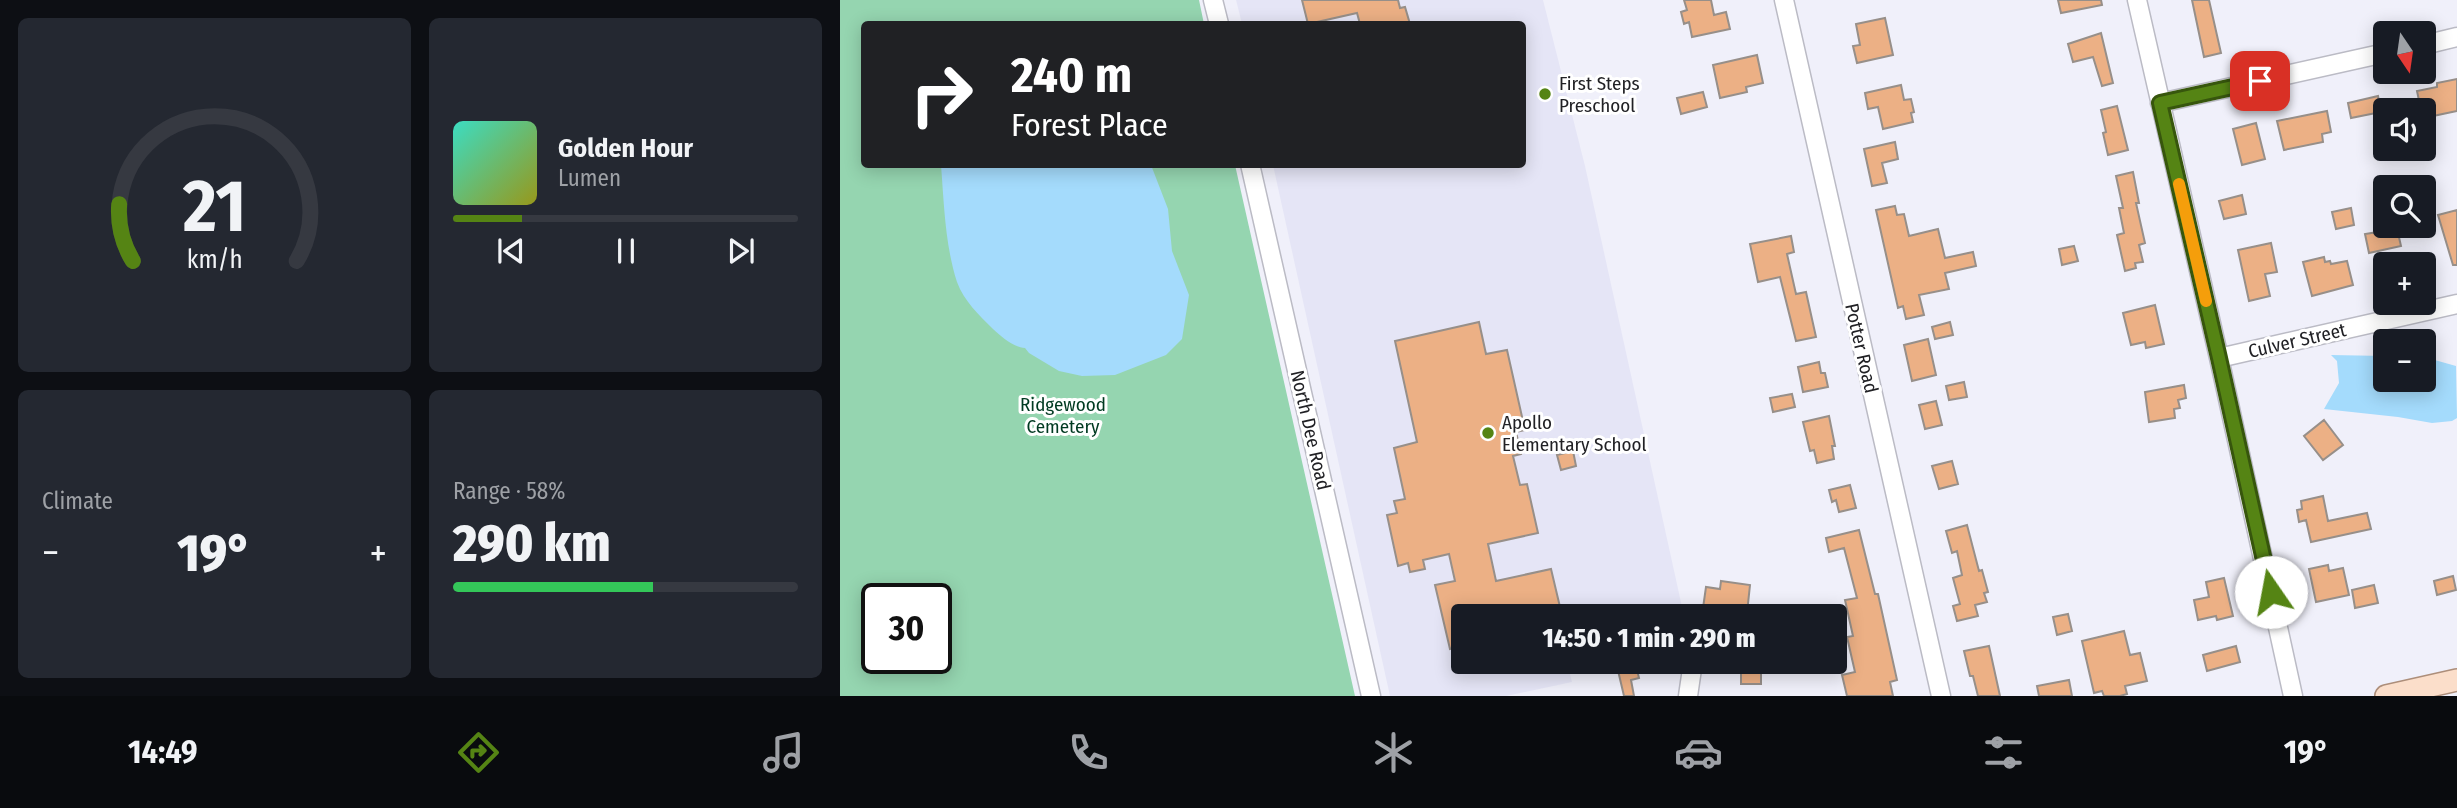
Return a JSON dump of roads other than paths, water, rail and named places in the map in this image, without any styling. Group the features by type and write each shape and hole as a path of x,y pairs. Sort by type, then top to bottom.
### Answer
{"main road":[{"path":"2386,696 2457,680"}],"street":[{"path":"1213,0 1218,21"},
{"name":"Potter Road","path":"1784,0 1941,696"},
{"path":"2137,0 2293,696"},
{"path":"2436,42 2457,37"},
{"path":"2160,103 2373,56"},
{"name":"North Dee Road","path":"1251,168 1371,696"},
{"name":"Culver Street","path":"2219,358 2457,303"},
{"path":"1688,696 1691,674"}],"water":[{"path":"941,168 1152,168 1168,209 1172,251 1189,295 1182,339 1166,355 1115,375 1082,376 1059,371 1025,348 1008,341 972,307 957,282 953,268"},
{"path":"2331,355 2373,356 2373,392 2436,392 2436,360 2456,366 2457,418 2432,423 2324,409 2339,383 2337,361"}],"place":[{"name":"First Steps Preschool","path":"1545,94"},
{"name":"Apollo Elementary School","path":"1488,433"}],"park label":[{"name":"Ridgewood Cemetery","path":"1063,415"}]}
